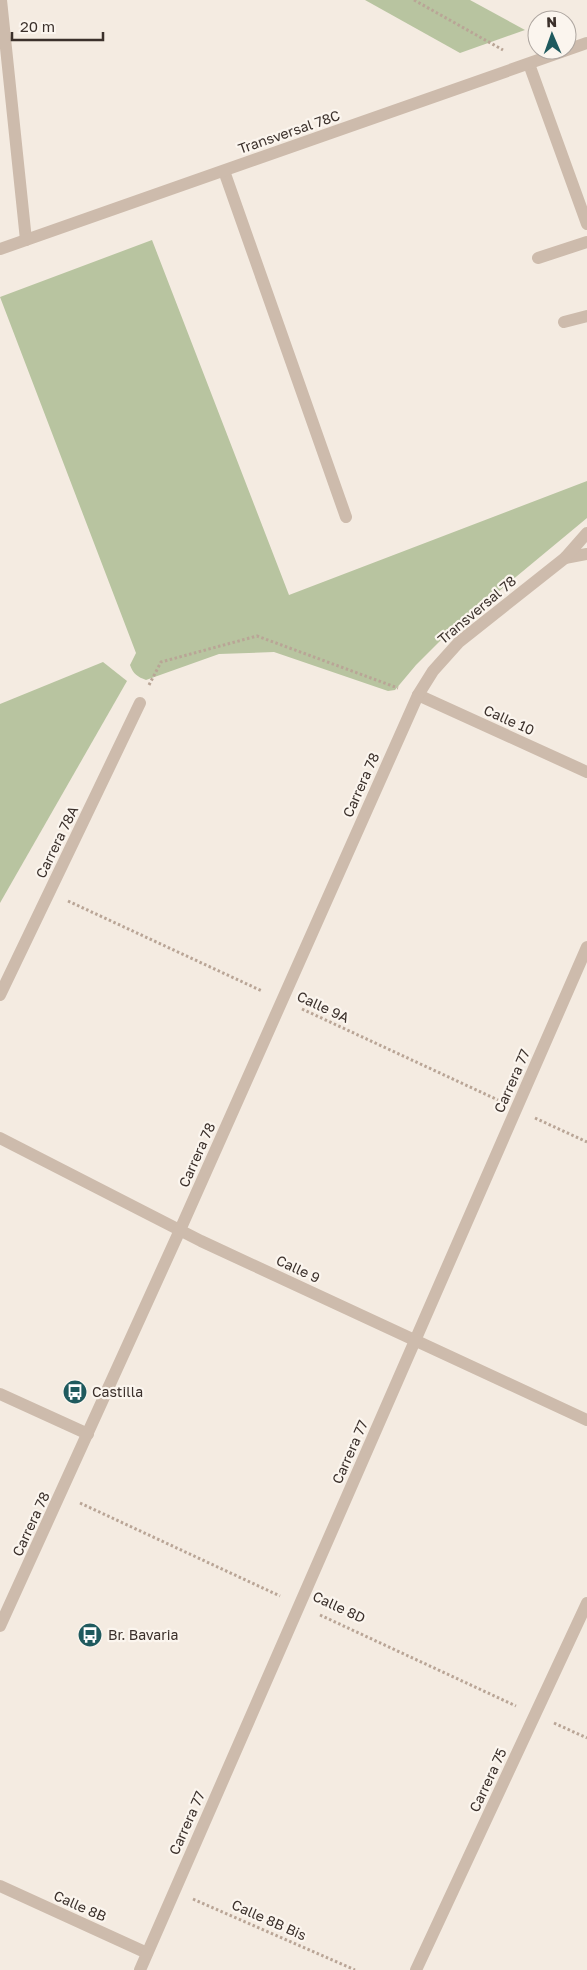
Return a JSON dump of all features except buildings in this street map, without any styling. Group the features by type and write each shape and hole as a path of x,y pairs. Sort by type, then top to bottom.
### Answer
{"street":[{"path":"2,0 26,240"},
{"name":"Transversal 78C","path":"0,249 587,43"},
{"path":"529,64 587,224"},
{"path":"224,171 346,517"},
{"path":"538,258 587,242"},
{"path":"564,322 587,316"},
{"name":"Transversal 78","path":"418,695 433,671 459,642 565,558 587,533"},
{"name":"Transversal 78","path":"565,558 587,554"},
{"name":"Calle 10","path":"418,695 587,772"},
{"name":"Carrera 78","path":"0,1626 180,1230 418,695"},
{"name":"Carrera 78A","path":"0,994 140,703"},
{"name":"Carrera 77","path":"140,1970 587,947"},
{"name":"Calle 9","path":"0,1138 180,1230 587,1420"},
{"path":"0,1394 88,1434"},
{"name":"Carrera 75","path":"416,1970 587,1603"},
{"name":"Calle 8B","path":"0,1886 147,1953"}],"path":[{"path":"414,0 529,64"},
{"path":"140,703 161,662 257,636 418,695"},
{"name":"Calle 9A","path":"49,892 587,1142"},
{"name":"Calle 8D","path":"78,1503 587,1738"},
{"name":"Calle 8B Bis","path":"174,1890 355,1970"}],"green space":[{"path":"365,0 470,0 525,30 460,53"},
{"path":"152,240 289,595 587,481 587,518 446,635 416,665 395,690 388,691 274,652 219,654 146,680 138,676 130,665 136,653 0,297"},
{"path":"103,662 127,681 0,903 0,704"}],"place":[{"name":"Castilla","path":"75,1392"},
{"name":"Br. Bavaria","path":"90,1635"}]}
